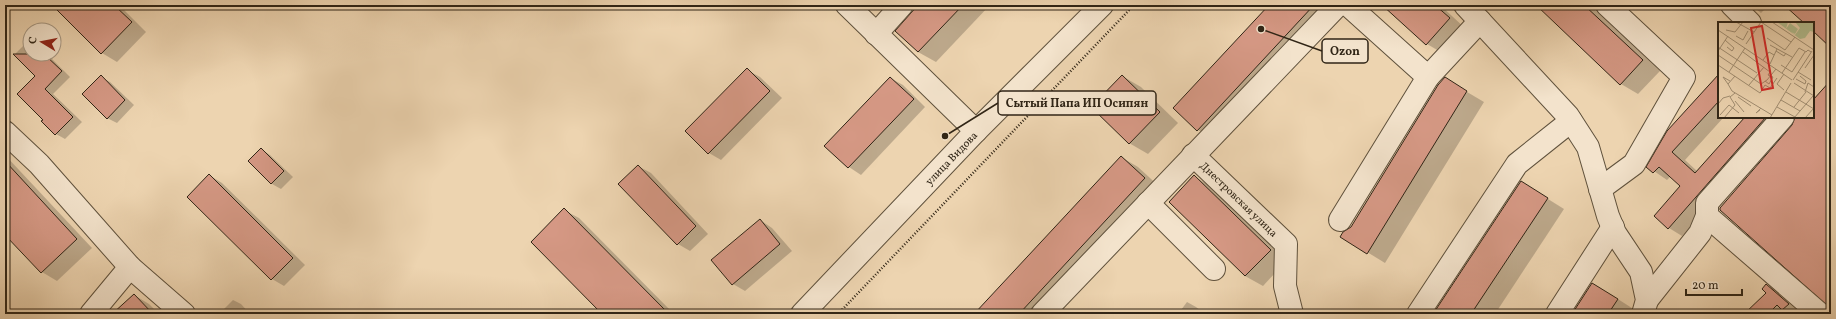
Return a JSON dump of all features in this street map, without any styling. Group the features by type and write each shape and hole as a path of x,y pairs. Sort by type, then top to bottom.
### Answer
{"street":[{"path":"847,5 976,131"},
{"path":"876,34 902,5"},
{"name":"улица Видова","path":"802,314 976,131 1102,5"},
{"path":"1042,314 1338,5"},
{"path":"1348,5 1428,77"},
{"path":"1466,5 1571,121 1588,147 1613,227 1641,272 1645,307"},
{"path":"1600,189 1634,164 1684,77 1607,5"},
{"path":"1732,5 1749,22"},
{"path":"1340,220 1428,77 1480,21"},
{"path":"1645,307 1700,233 1707,216 1707,203 1782,118"},
{"path":"1418,314 1517,164 1571,121"},
{"path":"5,132 39,164 130,268 184,314"},
{"name":"Днестровская улица","path":"1193,155 1286,244 1285,286 1292,314"},
{"path":"1148,203 1214,269"},
{"path":"1707,216 1820,314"},
{"path":"1557,314 1613,227"},
{"path":"91,314 130,268"}],"path":[{"path":"838,314 1134,5"}],"building":[{"path":"52,5 114,5 132,22 101,54"},
{"path":"918,5 963,5 918,52 895,31"},
{"path":"1269,5 1314,5 1197,131 1173,108"},
{"path":"1382,5 1435,5 1450,18 1426,45"},
{"path":"1536,5 1584,5 1643,60 1620,85"},
{"path":"1784,5 1831,5 1831,48 1814,32 1814,22 1803,22"},
{"path":"13,54 22,54 22,62 52,62 62,71 45,89 73,117 55,135 41,121 43,120 17,94 35,76"},
{"path":"747,68 770,91 708,154 685,131"},
{"path":"101,75 125,100 107,119 82,94"},
{"path":"1122,75 1160,112 1129,144 1091,107"},
{"path":"1718,75 1718,102 1672,152 1695,173 1744,118 1765,118 1668,229 1654,216 1680,186 1659,167 1653,173 1646,167 1667,131"},
{"path":"890,77 914,99 848,168 824,146"},
{"path":"1445,77 1467,91 1367,254 1340,237 1343,232 1351,227 1438,85"},
{"path":"1831,80 1831,309 1720,210 1720,208 1792,125 1795,118 1814,118 1814,99"},
{"path":"261,148 284,171 271,184 248,161"},
{"path":"1121,156 1145,178 1019,314 974,314"},
{"path":"5,161 77,239 41,273 5,235"},
{"path":"638,165 696,226 677,245 618,184"},
{"path":"209,174 293,258 271,280 187,197"},
{"path":"1194,175 1271,250 1245,276 1169,202"},
{"path":"1521,181 1548,198 1471,314 1433,314"},
{"path":"564,208 669,314 602,314 531,242"},
{"path":"760,219 780,244 732,285 711,260"},
{"path":"1592,283 1618,299 1608,314 1572,314"},
{"path":"1766,284 1789,304 1782,310 1777,305 1768,314 1744,314 1766,293 1762,289"},
{"path":"134,294 153,314 112,314"}],"place":[{"name":"Ozon","path":"1261,29"},
{"name":"Сытый Папа ИП Осипян","path":"945,136"}]}
